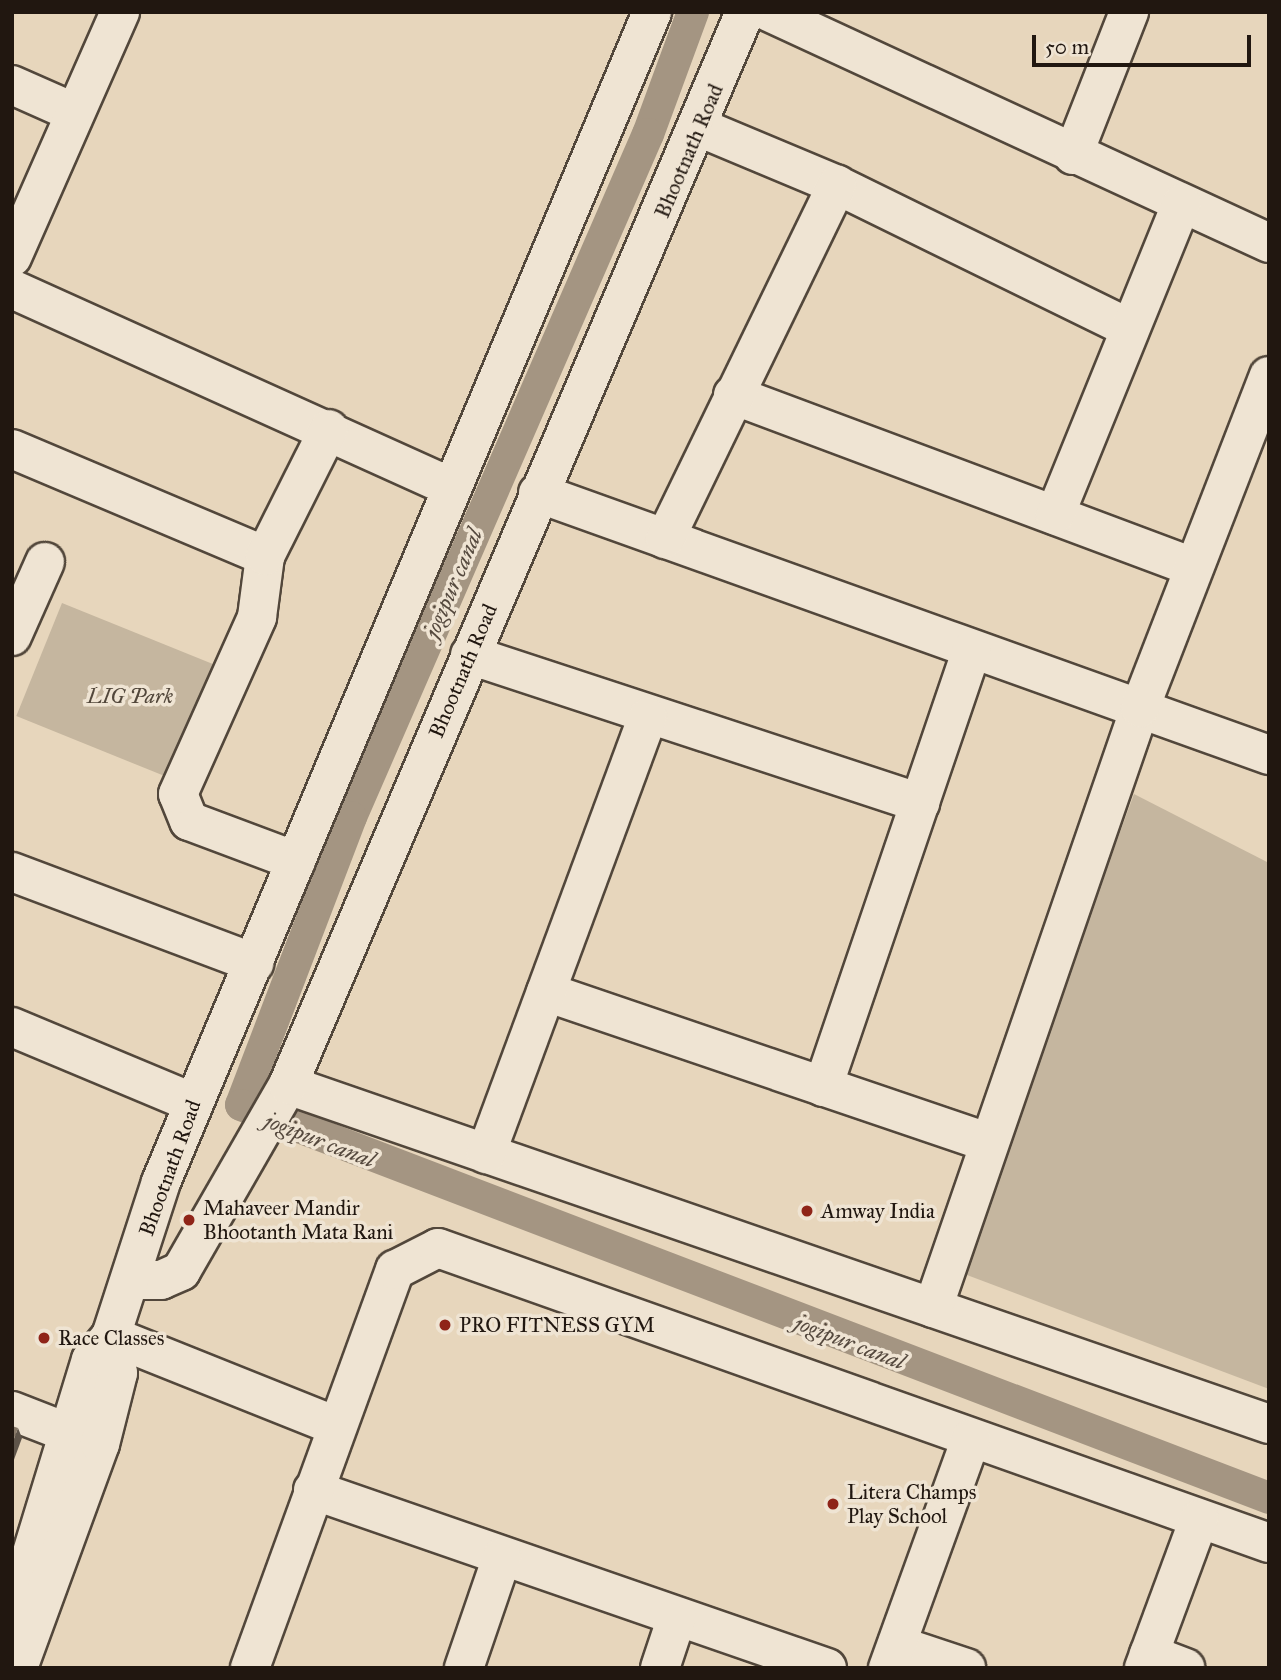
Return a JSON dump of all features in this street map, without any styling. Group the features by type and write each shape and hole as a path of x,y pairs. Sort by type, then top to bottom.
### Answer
{"street":[{"path":"12,257 73,112 120,12"},
{"name":"Bhootnath Road","path":"111,1336 194,1103 450,487 652,12"},
{"name":"Bhootnath Road","path":"131,1280 161,1280 181,1271 235,1184 283,1096 538,493 701,128 746,12"},
{"path":"769,12 1073,155 1269,243"},
{"path":"1073,155 1129,12"},
{"path":"12,85 73,112"},
{"path":"701,128 837,185 1129,328"},
{"path":"665,539 837,185"},
{"path":"1055,515 1181,204"},
{"path":"12,289 329,429 450,487"},
{"path":"933,1308 986,1142 1140,708 1193,567 1267,385"},
{"path":"733,395 1193,567"},
{"path":"296,860 189,821 178,794 257,617 265,556 329,429"},
{"path":"12,449 265,556"},
{"path":"538,493 1269,755"},
{"path":"12,636 45,562"},
{"path":"823,1087 972,650"},
{"path":"470,655 648,717 920,803"},
{"path":"486,1154 648,717"},
{"path":"12,872 254,963"},
{"path":"546,992 986,1142"},
{"path":"12,1027 194,1103"},
{"path":"283,1096 486,1154 1269,1424"},
{"path":"250,1668 334,1425 395,1270 438,1248 1269,1543"},
{"path":"111,1336 334,1425"},
{"path":"12,1618 84,1439 118,1373 111,1336"},
{"path":"12,1411 84,1439"},
{"path":"18,1668 84,1439"},
{"path":"966,1668 892,1656 971,1439"},
{"path":"313,1490 502,1558 827,1668"},
{"path":"1185,1668 1147,1661 1199,1519"},
{"path":"464,1668 502,1558"},
{"path":"660,1668 677,1617"}],"green space":[{"name":"LIG Park","path":"62,603 227,670 181,783 16,716"},
{"path":"1134,794 1269,863 1269,1389 959,1272"}],"building":[{"path":"12,1426 18,1428 12,1444"}],"waterway":[{"name":"jogipur canal","path":"693,12 648,134 351,817 241,1105 1269,1498"}],"place":[{"name":"Amway India","path":"807,1211"},
{"name":"Mahaveer Mandir Bhootanth Mata Rani","path":"189,1220"},
{"name":"PRO FITNESS GYM","path":"445,1325"},
{"name":"Race Classes","path":"44,1338"},
{"name":"Litera Champs Play School","path":"833,1504"}]}
